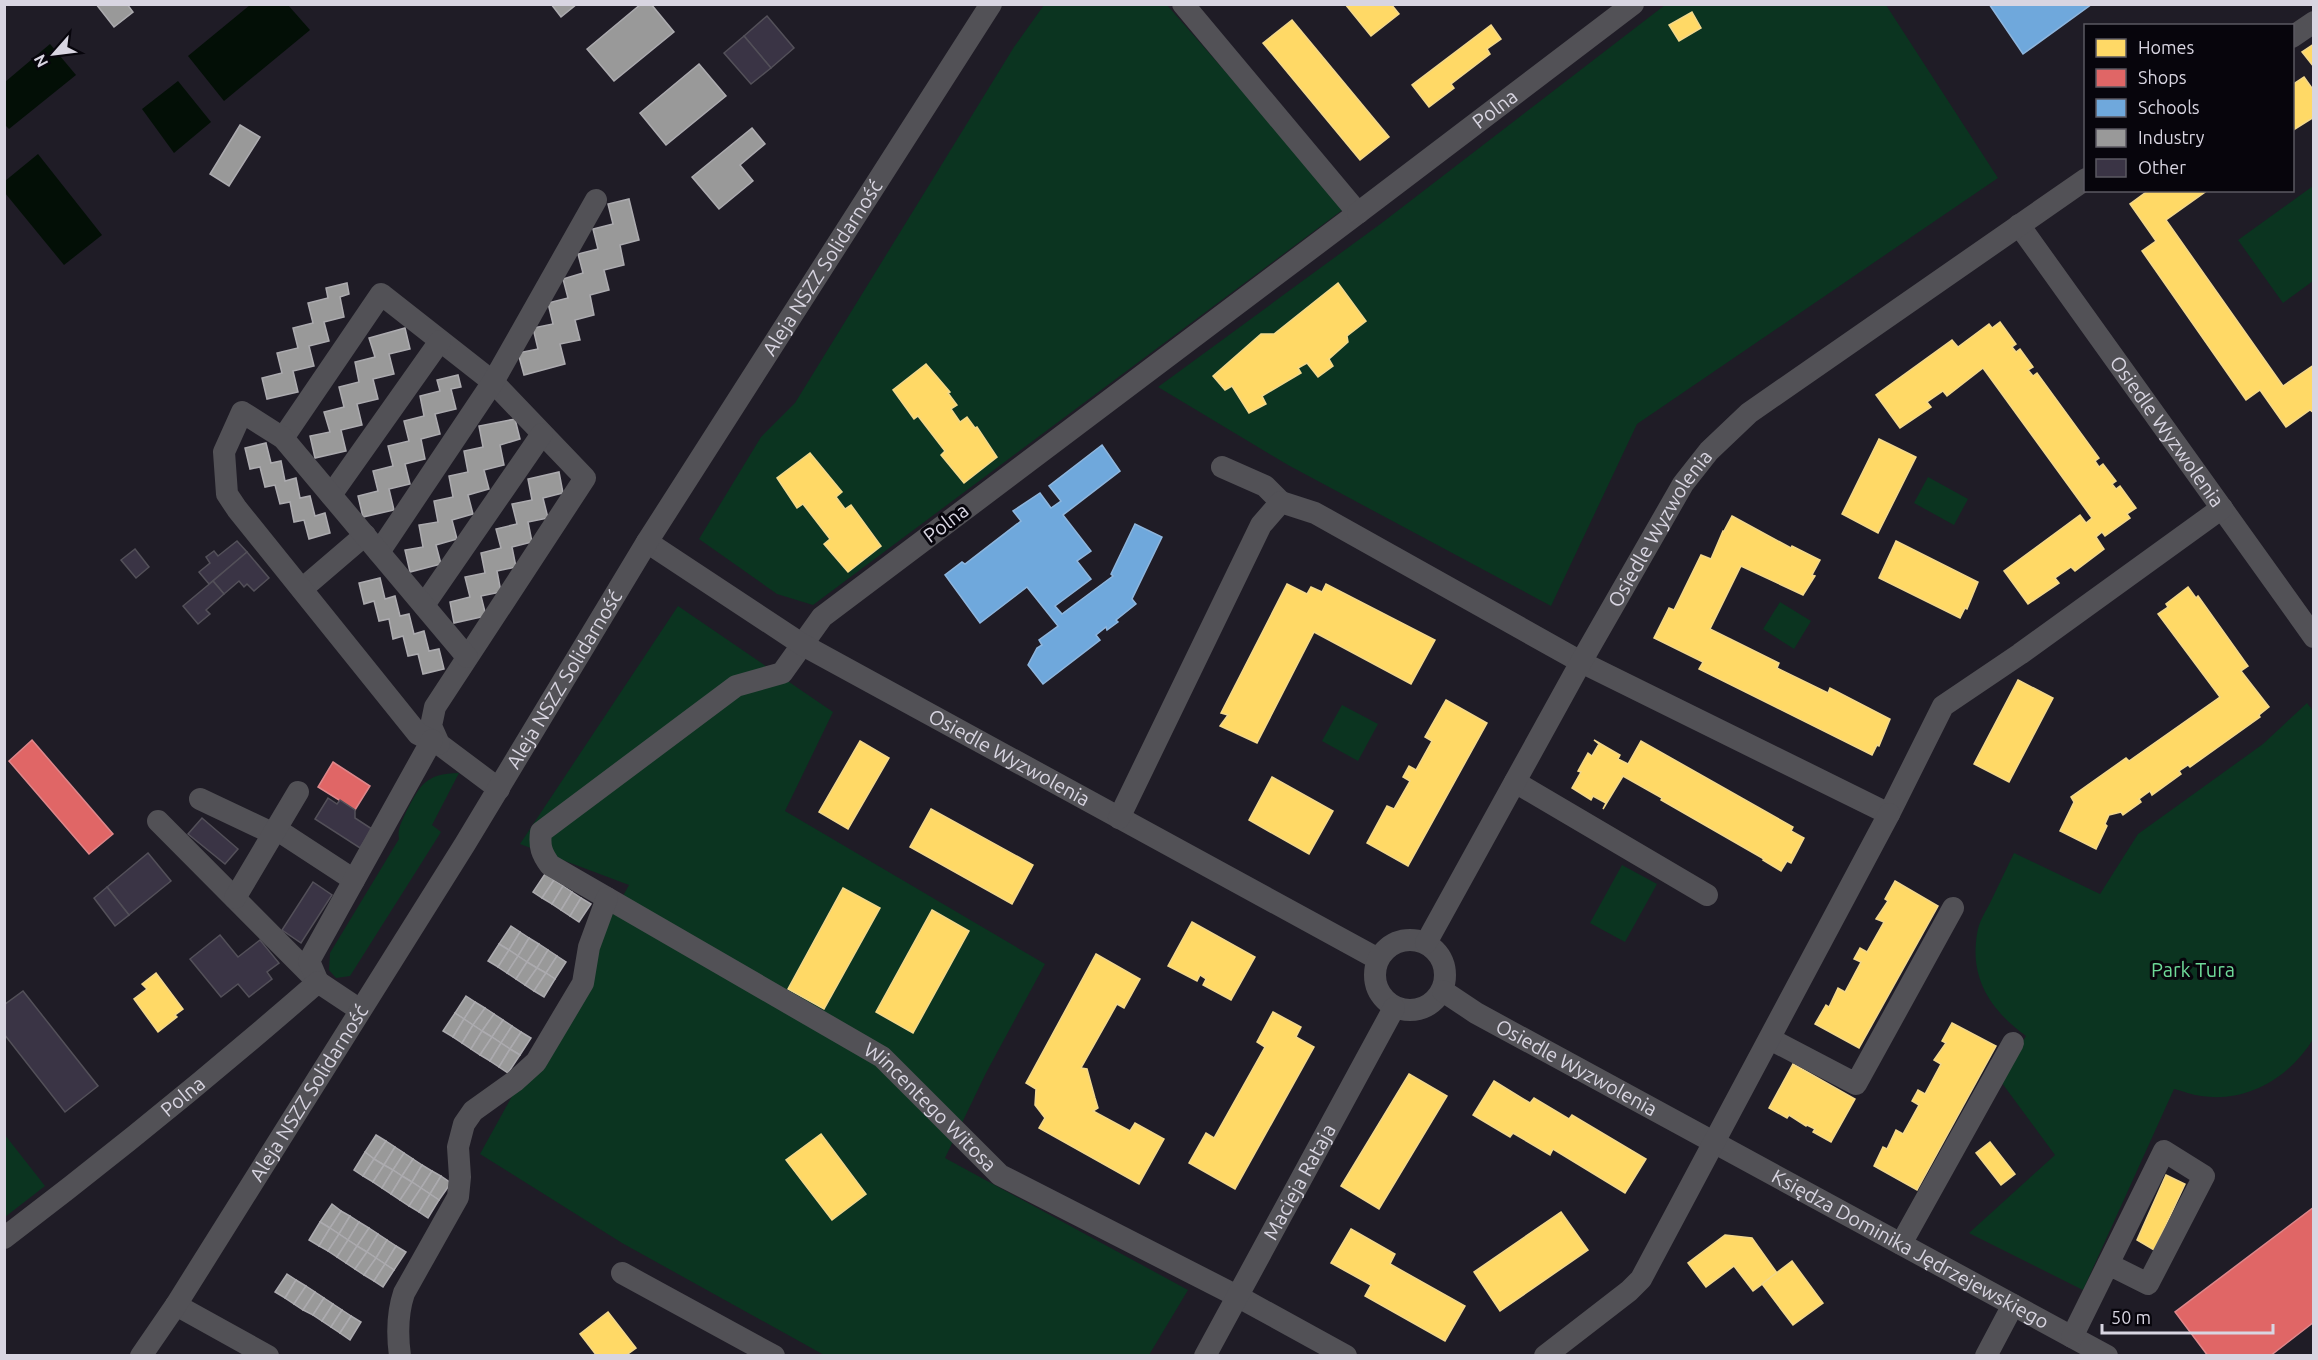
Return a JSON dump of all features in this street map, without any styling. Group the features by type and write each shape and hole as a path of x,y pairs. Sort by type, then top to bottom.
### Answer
{"street":[{"name":"Aleja NSZZ Solidarność","path":"141,1356 176,1305 499,789 647,542 991,4"},
{"path":"1183,4 1358,213"},
{"name":"Polna","path":"541,832 736,686 782,673 822,617 1633,4"},
{"path":"2294,36 2313,22"},
{"name":"Osiedle Wyzwolenia","path":"1426,943 1581,662 1683,484 1709,451 1749,412 2084,180"},
{"path":"302,589 372,544 494,382 596,200"},
{"name":"Osiedle Wyzwolenia","path":"2019,225 2313,637"},
{"path":"284,438 381,294 494,382 585,478 435,707 431,726 436,742 309,961 318,982"},
{"path":"331,495 440,341"},
{"path":"467,657 284,438 243,412 224,452 227,494 237,509 418,734 436,742 499,789"},
{"path":"424,605 542,434"},
{"path":"1222,467 1265,486 1281,502 1315,513 1581,662 1890,814"},
{"path":"1119,818 1261,525 1281,502"},
{"path":"1545,1356 1629,1291 1641,1279 1890,814 1943,706 2222,508"},
{"name":"Osiedle Wyzwolenia","path":"647,542 803,645 1378,959"},
{"path":"1515,782 1707,895"},
{"path":"235,898 298,792"},
{"path":"200,799 275,831 354,880"},
{"path":"158,821 318,982 360,1010"},
{"name":"Wincentego Witosa","path":"541,832 539,843 542,854 550,865 882,1057 1000,1175 1237,1296 1346,1356"},
{"path":"400,1356 399,1308 404,1293 458,1197 460,1177 458,1147 464,1125 473,1111 515,1081 536,1062 583,983 589,947 607,898"},
{"path":"1770,1039 1856,1084 1953,908"},
{"path":"1413,939 1426,943 1437,952 1444,964 1446,977 1443,991 1434,1002 1422,1009 1408,1011 1394,1008 1383,999 1376,987 1374,972 1378,959 1387,948 1399,941 1413,939"},
{"name":"Polna","path":"4,1238 115,1153 318,982"},
{"name":"Osiedle Wyzwolenia","path":"1443,991 1476,1013 1714,1142"},
{"name":"Macieja Rataja","path":"1205,1356 1394,1008"},
{"path":"1901,1244 2013,1044"},
{"name":"Księdza Dominika Jędrzejewskiego","path":"1714,1142 2107,1356"},
{"path":"2072,1337 2108,1264 2164,1151 2204,1176 2149,1292 2108,1264"},
{"path":"622,1273 774,1356"},
{"path":"176,1305 268,1356"},
{"path":"1986,1356 2013,1305"}],"green space":[{"path":"1044,5 1167,5 1345,208 813,605 777,594 699,539 761,437 795,403 1014,47"},
{"path":"1665,5 1886,5 1998,178 1637,424 1551,606 1288,465 1158,387 1383,222"},
{"path":"2313,186 2313,281 2283,303 2238,240"},
{"path":"1928,477 1968,499 1954,525 1914,503"},
{"path":"1780,602 1811,621 1794,649 1763,629"},
{"path":"678,606 833,712 785,811 1045,964 986,1073 945,1158 1188,1290 1149,1355 824,1355 622,1243 480,1154 629,885 520,844"},
{"name":"Park Tura","path":"2307,703 2314,712 2314,1038 2293,1064 2280,1075 2251,1091 2218,1097 2174,1089 2083,1290 1969,1233 2055,1155 1999,1079 2026,1036 2013,1026 1992,1003 1984,990 1976,962 1979,926 2014,853 2100,894 2138,834 2263,744"},
{"path":"1342,705 1378,724 1358,761 1322,741"},
{"path":"459,773 432,825 441,832 350,976 336,978 329,970 330,953 399,839 400,825 416,794 431,778"},
{"path":"1622,865 1657,884 1625,942 1590,923"},
{"path":"5,1135 45,1186 5,1217"}],"shaded area":[{"path":"250,5 288,5 310,30 224,101 188,56"},
{"path":"50,44 76,75 9,129 5,125 5,82"},
{"path":"178,81 211,122 174,153 142,109"},
{"path":"38,154 102,235 64,265 5,193 5,181"}],"building: Homes":[{"path":"1345,4 1391,4 1399,14 1371,36"},
{"path":"1692,12 1701,28 1679,41 1669,25"},
{"path":"1292,20 1389,137 1360,160 1263,43"},
{"path":"1491,25 1501,39 1487,49 1490,54 1451,84 1454,88 1429,107 1412,85"},
{"path":"2314,44 2314,67 2302,52"},
{"path":"2304,77 2314,91 2314,117 2294,130 2294,84"},
{"path":"2146,192 2205,192 2166,220 2283,386 2314,365 2314,413 2310,410 2286,427 2260,390 2246,400 2142,251 2156,241 2130,204"},
{"path":"1338,283 1366,321 1347,336 1348,342 1329,359 1333,366 1318,377 1307,363 1298,368 1301,373 1262,396 1266,404 1249,413 1232,386 1225,390 1213,376 1261,334 1274,334"},
{"path":"2000,322 2016,344 2012,347 2016,352 2020,349 2033,367 2028,370 2033,376 2037,373 2099,458 2095,461 2099,467 2103,464 2116,481 2112,484 2116,489 2120,486 2136,508 2127,514 2130,518 2105,536 2102,532 2096,537 2104,549 2075,571 2071,567 2055,578 2059,583 2028,604 2004,571 2080,515 2086,523 2092,518 1983,368 1947,396 1943,391 1927,402 1931,407 1900,428 1876,395 1952,340 1958,347 1989,324 1992,328"},
{"path":"926,364 950,392 948,393 957,405 951,409 960,422 967,417 975,428 977,427 997,457 964,483 941,455 945,451 918,416 914,419 893,390"},
{"path":"1879,439 1916,457 1878,533 1842,514"},
{"path":"810,453 842,492 836,497 845,509 851,505 881,546 848,572 824,544 830,539 803,504 797,508 777,478"},
{"path":"1732,516 1791,548 1792,546 1820,560 1812,575 1815,576 1803,595 1741,566 1710,629 1779,663 1777,668 1828,693 1830,688 1890,719 1879,746 1877,745 1872,755 1699,669 1703,662 1654,638 1669,608 1674,610 1701,555 1711,559"},
{"path":"1896,541 1978,582 1967,609 1965,608 1960,618 1879,578"},
{"path":"1287,584 1307,594 1311,587 1322,592 1326,584 1435,640 1411,684 1314,632 1257,743 1220,726 1228,715 1221,713"},
{"path":"2188,587 2196,598 2198,596 2248,666 2241,671 2269,707 2259,715 2260,717 2190,767 2188,765 2179,771 2181,774 2152,795 2150,791 2139,799 2141,802 2123,815 2121,812 2109,815 2105,824 2107,826 2096,849 2060,831 2074,802 2071,797 2126,758 2129,761 2220,697 2158,614 2168,607 2166,604"},
{"path":"2018,680 2053,698 2009,782 1974,764"},
{"path":"1446,700 1487,723 1408,866 1367,843 1387,806 1394,809 1410,781 1403,777 1409,766 1416,770 1432,741 1425,737"},
{"path":"1594,740 1620,755 1618,759 1628,764 1641,741 1793,827 1791,831 1804,838 1791,863 1787,861 1781,871 1623,776 1603,809 1606,803 1593,796 1591,800 1572,788 1588,753 1592,756 1599,744"},
{"path":"860,741 889,758 848,829 819,812"},
{"path":"1272,777 1333,811 1309,854 1249,820"},
{"path":"931,809 1033,865 1012,904 910,847"},
{"path":"1895,881 1938,906 1859,1048 1815,1024 1826,1005 1829,1007 1838,988 1845,992 1861,962 1854,959 1860,948 1867,952 1884,922 1876,919 1888,901 1885,899"},
{"path":"843,888 880,908 824,1009 788,989"},
{"path":"932,910 969,931 913,1033 876,1012"},
{"path":"1192,922 1255,957 1231,1000 1203,985 1206,979 1200,975 1197,981 1168,966"},
{"path":"1096,954 1140,979 1124,1008 1117,1004 1081,1068 1087,1069 1098,1108 1093,1111 1130,1131 1135,1123 1164,1139 1139,1184 1039,1128 1045,1118 1035,1105 1036,1089 1026,1083"},
{"path":"156,973 183,1009 175,1015 177,1017 158,1032 134,999 147,989 142,984"},
{"path":"1273,1012 1301,1027 1296,1037 1314,1047 1235,1189 1189,1163 1206,1133 1214,1138 1265,1047 1257,1042"},
{"path":"1952,1023 1996,1046 1917,1190 1874,1166 1883,1147 1887,1149 1896,1130 1903,1134 1919,1105 1912,1101 1918,1090 1925,1094 1941,1064 1934,1060 1946,1043 1942,1041"},
{"path":"1793,1064 1855,1099 1831,1142 1813,1132 1815,1129 1789,1115 1787,1118 1769,1108"},
{"path":"1409,1074 1447,1096 1379,1209 1341,1186"},
{"path":"1494,1081 1530,1103 1534,1098 1569,1119 1572,1115 1646,1159 1625,1193 1553,1149 1550,1155 1513,1133 1510,1137 1473,1115"},
{"path":"821,1134 866,1194 832,1220 786,1160"},
{"path":"1990,1142 2015,1174 2001,1185 1976,1153"},
{"path":"2166,1175 2185,1184 2154,1250 2137,1240"},
{"path":"1561,1212 1588,1250 1500,1311 1474,1272"},
{"path":"1351,1229 1395,1254 1390,1264 1465,1306 1445,1341 1365,1296 1371,1285 1331,1263"},
{"path":"1725,1235 1752,1238 1777,1273 1753,1291 1734,1266 1706,1287 1688,1263"},
{"path":"1792,1261 1823,1303 1793,1325 1762,1284"},
{"path":"608,1312 636,1348 625,1356 597,1356 580,1334"}],"building: Shops":[{"path":"32,740 113,834 89,854 9,761"},
{"path":"333,762 370,786 355,810 318,787"},
{"path":"2314,1207 2314,1322 2270,1356 2208,1356 2175,1312"}],"building: Schools":[{"path":"1989,4 2092,4 2023,54"},
{"path":"1102,445 1120,471 1063,515 1091,551 1077,561 1091,579 1055,606 1062,614 1113,576 1111,574 1135,524 1162,537 1132,599 1136,604 1116,620 1118,622 1107,630 1106,627 1096,635 1100,640 1043,684 1028,665 1037,648 1042,645 1039,640 1058,626 1027,587 980,623 945,575 962,562 965,564 1021,521 1013,511 1040,493 1051,508 1061,501 1049,486"}],"building: Industry":[{"path":"96,4 127,4 133,12 114,27"},
{"path":"551,4 577,4 561,17"},
{"path":"641,4 651,4 674,32 614,81 587,49"},
{"path":"699,64 726,96 666,145 640,113"},
{"path":"240,125 260,137 229,186 210,174"},
{"path":"752,128 765,144 740,165 753,181 719,209 692,177"},
{"path":"629,199 639,240 620,245 624,265 604,270 609,290 590,295 594,315 575,320 580,340 560,344 565,364 524,375 518,353 538,349 533,328 553,324 548,303 568,298 563,279 583,273 578,254 598,249 593,229 613,224 608,204"},
{"path":"347,283 349,294 340,297 344,317 324,322 329,341 309,346 314,366 293,371 298,392 267,399 262,378 282,373 277,353 298,348 293,328 313,323 308,303 328,298 326,288"},
{"path":"405,328 410,349 389,354 394,374 373,379 378,399 357,404 362,425 341,430 346,451 315,458 310,436 330,432 324,412 344,407 339,387 359,382 355,362 375,357 369,338"},
{"path":"458,375 461,387 451,389 456,409 435,414 440,434 421,439 425,459 405,464 410,484 389,489 394,510 363,517 358,496 378,491 373,471 393,466 388,446 409,441 404,421 424,416 420,396 440,391 437,380"},
{"path":"515,419 520,439 500,445 504,465 484,470 489,489 468,495 473,514 452,520 457,539 436,545 441,564 410,572 405,550 423,547 419,525 438,522 434,501 453,497 449,476 468,472 464,451 483,447 479,426"},
{"path":"266,443 271,463 281,461 285,481 296,478 300,498 310,496 315,516 325,513 330,533 309,539 304,520 294,522 290,502 280,504 275,485 265,487 260,467 250,469 245,448"},
{"path":"559,472 563,493 543,498 548,518 528,522 532,542 512,547 516,567 497,571 501,592 481,596 486,616 454,623 450,602 470,597 465,577 485,573 481,553 501,548 496,529 517,524 512,504 532,500 528,479"},
{"path":"380,578 385,599 395,596 400,616 409,614 414,634 424,631 429,651 439,649 444,669 423,674 418,654 408,656 403,636 393,639 389,619 379,621 374,601 364,604 359,583"},
{"path":"545,874 554,880 542,898 533,892"},
{"path":"554,880 563,886 552,904 542,898"},
{"path":"563,886 572,892 561,910 552,904"},
{"path":"572,892 581,898 570,916 561,910"},
{"path":"581,898 591,904 579,922 570,916"},
{"path":"511,926 520,932 509,950 499,944"},
{"path":"520,932 529,938 518,956 509,950"},
{"path":"529,938 539,944 527,962 518,956"},
{"path":"499,944 509,950 498,967 488,961"},
{"path":"539,944 548,950 537,968 527,962"},
{"path":"509,950 518,956 507,973 498,967"},
{"path":"548,950 557,956 546,973 537,968"},
{"path":"518,956 527,962 516,979 507,973"},
{"path":"557,956 566,962 555,979 546,973"},
{"path":"527,962 537,968 525,985 516,979"},
{"path":"537,968 546,973 534,991 525,985"},
{"path":"546,973 555,979 544,997 534,991"},
{"path":"466,996 475,1002 464,1019 455,1013"},
{"path":"475,1002 485,1008 473,1025 464,1019"},
{"path":"485,1008 494,1014 482,1031 473,1025"},
{"path":"455,1013 464,1019 453,1037 443,1031"},
{"path":"494,1014 503,1020 492,1037 482,1031"},
{"path":"464,1019 473,1025 462,1043 453,1037"},
{"path":"503,1020 512,1026 501,1043 492,1037"},
{"path":"473,1025 482,1031 471,1049 462,1043"},
{"path":"512,1026 521,1032 510,1049 501,1043"},
{"path":"482,1031 492,1037 480,1055 471,1049"},
{"path":"521,1032 531,1038 520,1055 510,1049"},
{"path":"492,1037 501,1043 490,1061 480,1055"},
{"path":"501,1043 510,1049 499,1067 490,1061"},
{"path":"510,1049 520,1055 508,1073 499,1067"},
{"path":"376,1135 386,1141 374,1159 365,1152"},
{"path":"386,1141 395,1147 384,1165 374,1159"},
{"path":"395,1147 404,1153 393,1170 384,1165"},
{"path":"365,1152 374,1159 363,1176 354,1170"},
{"path":"404,1153 413,1159 402,1176 393,1170"},
{"path":"374,1159 384,1165 373,1182 363,1176"},
{"path":"413,1159 422,1165 412,1182 402,1176"},
{"path":"384,1165 393,1170 382,1188 373,1182"},
{"path":"422,1165 432,1171 421,1188 412,1182"},
{"path":"393,1170 402,1176 391,1194 382,1188"},
{"path":"432,1171 441,1176 430,1194 421,1188"},
{"path":"402,1176 412,1182 400,1200 391,1194"},
{"path":"441,1176 451,1183 439,1200 430,1194"},
{"path":"412,1182 421,1188 409,1206 400,1200"},
{"path":"421,1188 430,1194 419,1212 409,1206"},
{"path":"430,1194 439,1200 428,1218 419,1212"},
{"path":"332,1204 341,1211 330,1228 320,1222"},
{"path":"341,1211 350,1216 339,1234 330,1228"},
{"path":"350,1216 359,1222 348,1240 339,1234"},
{"path":"320,1222 330,1228 319,1246 309,1240"},
{"path":"359,1222 369,1228 357,1246 348,1240"},
{"path":"330,1228 339,1234 328,1251 319,1246"},
{"path":"369,1228 378,1234 367,1252 357,1246"},
{"path":"339,1234 348,1240 337,1257 328,1251"},
{"path":"378,1234 387,1240 376,1258 367,1252"},
{"path":"348,1240 357,1246 346,1263 337,1257"},
{"path":"387,1240 396,1246 385,1264 376,1258"},
{"path":"357,1246 367,1252 355,1269 346,1263"},
{"path":"396,1246 406,1252 394,1270 385,1264"},
{"path":"367,1252 376,1258 364,1275 355,1269"},
{"path":"376,1258 385,1264 374,1281 364,1275"},
{"path":"385,1264 394,1270 383,1287 374,1281"},
{"path":"287,1274 296,1280 285,1298 275,1292"},
{"path":"296,1280 306,1286 294,1304 285,1298"},
{"path":"306,1286 315,1292 303,1310 294,1304"},
{"path":"315,1292 324,1298 313,1315 303,1310"},
{"path":"324,1298 333,1304 322,1321 313,1315"},
{"path":"333,1304 342,1310 331,1327 322,1321"},
{"path":"342,1310 351,1316 340,1333 331,1327"},
{"path":"351,1316 361,1322 350,1340 340,1333"}],"building: Other":[{"path":"767,16 794,48 771,68 744,36"},
{"path":"744,36 771,68 751,84 724,53"},
{"path":"237,541 247,552 209,584 199,572 210,563 206,557 214,551 218,556"},
{"path":"135,549 149,567 136,578 121,560"},
{"path":"247,552 269,578 254,591 247,584 244,587 239,581 224,594 213,581"},
{"path":"213,581 224,594 206,610 210,614 198,624 183,606"},
{"path":"328,798 337,804 340,800 355,810 355,818 372,829 360,848 315,819"},
{"path":"202,818 238,849 225,864 188,834"},
{"path":"148,853 171,881 129,915 107,887"},
{"path":"313,882 332,895 301,943 282,930"},
{"path":"107,887 129,915 115,926 94,898"},
{"path":"220,935 238,957 260,940 279,963 267,972 272,979 249,997 238,984 221,997 190,959"},
{"path":"23,991 98,1086 65,1112 4,1034 4,1005"}]}
